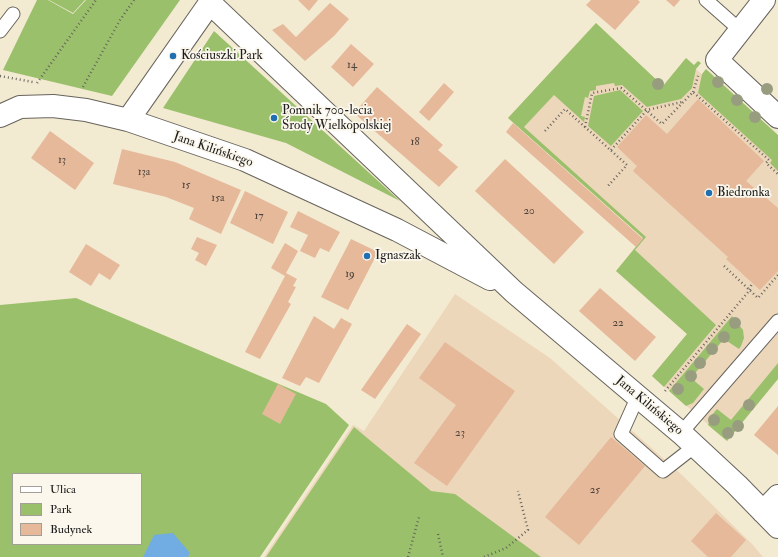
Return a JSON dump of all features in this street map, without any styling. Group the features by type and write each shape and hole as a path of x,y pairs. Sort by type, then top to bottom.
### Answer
{"street":[{"path":"764,0 716,60 778,117"},
{"path":"128,120 211,1"},
{"name":"Jana Kilińskiego","path":"211,1 514,292 574,344 638,396 690,433 770,519"},
{"name":"Jana Kilińskiego","path":"0,116 20,107 53,106 86,110 128,120 245,160 414,239 514,292"},
{"path":"414,239 432,214"},
{"path":"770,519 778,496"}],"lane":[{"path":"706,0 740,30"},
{"path":"0,31 13,14"},
{"path":"638,396 621,434 663,471 690,433 778,321"}],"path":[{"path":"37,83 96,0"},
{"path":"80,94 120,20 134,0"},
{"path":"585,127 592,93 621,88 662,124 693,92 769,160 766,163 778,174"},
{"path":"611,150 647,110 683,102"},
{"path":"545,131 565,109 611,150 627,165 606,187"},
{"path":"724,266 758,298 778,275"},
{"path":"690,433 664,393 749,291 752,283"},
{"path":"484,557 506,548 528,530 518,491"},
{"path":"408,557 419,517"},
{"path":"438,534 443,557"}],"shaded area":[{"path":"596,23 663,86 685,59 778,144 778,379 727,441 652,376 687,334 616,271 643,238 508,118"},
{"path":"455,294 550,358 682,475 752,544 763,557 264,557 353,425 364,431"}],"green space":[{"path":"37,0 48,0 73,14 86,0 180,0 112,96 3,70"},
{"path":"49,0 85,0 73,13"},
{"path":"596,23 663,86 686,58 694,65 698,61 701,63 696,69 692,88 681,99 647,107 622,85 615,86 614,83 596,86 596,90 590,91 588,98 585,97 581,116 585,117 584,122 554,95 524,127 646,237 635,250 716,325 664,387 652,376 687,334 616,271 643,238 508,118"},
{"path":"214,31 400,201 286,143 163,108"},
{"path":"706,69 778,135 778,171 770,163 772,160 698,93 702,74"},
{"path":"620,90 643,111 611,146 588,126 594,96"},
{"path":"76,298 326,404 349,425 260,557 0,557 0,305"},
{"path":"732,316 743,330 744,338 741,346 739,349 724,339 691,378 704,389 693,403 686,406 669,391"},
{"path":"778,363 778,379 727,441 708,425 711,416 717,409 731,420"},
{"path":"354,427 431,491 455,494 541,557 266,557"}],"water":[{"path":"173,533 190,553 188,557 143,557 154,535"}],"building":[{"path":"298,0 318,0 309,11"},
{"path":"591,0 638,0 640,2 615,30 586,5"},
{"path":"666,0 680,0 674,7"},
{"path":"330,3 349,19 334,36 305,61 272,30 283,24 296,37"},
{"path":"351,44 374,64 353,87 331,67"},
{"path":"444,83 454,92 429,121 419,112"},
{"path":"377,87 443,145 438,150 458,167 439,187 354,113"},
{"name":"Biedronka","path":"698,99 764,161 746,181 778,208 778,271 760,290 726,259 728,257 633,171 637,166 617,147 646,115 667,134"},
{"path":"513,123 643,239 636,247 506,132"},
{"path":"50,131 94,163 75,190 31,158"},
{"path":"122,149 175,162 241,190 221,234 189,219 194,208 166,197 113,184"},
{"path":"505,159 584,232 554,264 475,191"},
{"path":"245,191 288,212 273,244 230,223"},
{"path":"298,211 340,232 329,252 320,248 315,258 300,251 308,235 290,227"},
{"path":"197,237 217,245 206,266 195,260 199,253 191,249"},
{"path":"351,239 378,252 348,310 321,297"},
{"path":"285,243 298,251 286,273 297,279 293,286 296,287 288,302 291,304 260,359 245,352 285,276 271,268"},
{"path":"86,244 120,265 110,280 99,273 91,286 69,272"},
{"path":"600,288 656,337 635,361 579,311"},
{"path":"314,316 334,329 341,318 352,324 319,383 306,377 300,386 282,378"},
{"path":"407,324 421,334 375,399 361,390"},
{"path":"445,342 515,391 447,486 414,463 456,405 419,378"},
{"path":"278,384 296,394 280,424 262,414"},
{"path":"778,406 778,455 754,435"},
{"path":"611,437 645,466 579,545 545,517"},
{"path":"716,513 746,540 731,557 708,557 691,541"}],"place":[{"name":"Kościuszki Park","path":"173,56"},
{"name":"Pomnik 700-lecia Środy Wielkopolskiej","path":"274,118"},
{"name":"Biedronka","path":"709,193"},
{"name":"Ignaszak","path":"367,256"}]}
